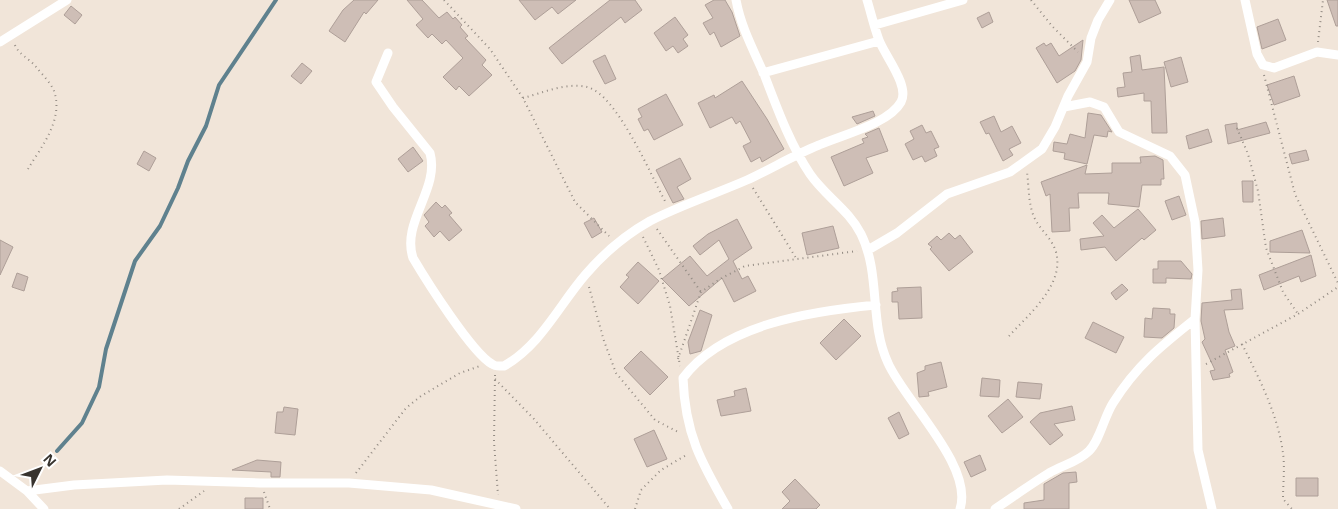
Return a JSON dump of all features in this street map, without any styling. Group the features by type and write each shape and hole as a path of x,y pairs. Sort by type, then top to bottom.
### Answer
{"street":[{"path":"0,42 68,0"},
{"path":"736,0 746,37 763,73 779,116 809,173 853,222 868,250 878,330 888,364 944,446 961,486 960,509"},
{"path":"388,53 376,82 392,107 430,153 432,160 428,185 410,236 409,246 413,258 463,331 493,365 504,366 526,349 558,313 585,275 616,242 651,221 800,154 859,130 895,111 903,100 903,87 879,41 867,0"},
{"path":"875,25 963,0"},
{"path":"868,250 897,233 947,194 1010,172 1042,149 1088,62 1094,29 1110,0"},
{"path":"1245,0 1257,54 1263,65 1274,68 1317,52 1338,55"},
{"path":"763,73 879,41"},
{"path":"1064,107 1090,102 1104,107 1123,136 1161,150 1178,164 1184,175 1195,222 1198,270 1195,319 1198,369 1198,450 1212,509"},
{"path":"728,509 695,450 691,439 685,408 683,378 706,353 736,337 782,320 843,308 876,305"},
{"path":"995,509 1051,472 1079,459 1087,453 1094,446 1103,421 1131,374 1195,319"},
{"path":"0,471 28,491 44,509"},
{"path":"28,491 122,482 349,483 431,490 516,509"}],"path":[{"path":"444,0 490,50 523,98 575,202 583,212 616,242"},
{"path":"1031,0 1052,26 1088,62"},
{"path":"1317,52 1323,0"},
{"path":"11,36 18,52 34,65 54,91 56,110 53,128 28,169"},
{"path":"1263,65 1295,194 1338,283"},
{"path":"523,98 577,85 589,87 611,102 671,212"},
{"path":"1237,128 1248,154 1258,191 1266,248 1283,292 1298,314"},
{"path":"1009,336 1044,296 1054,280 1057,266 1057,254 1051,239 1034,218 1025,162"},
{"path":"748,179 796,258"},
{"path":"651,221 701,292"},
{"path":"639,228 662,279 670,306 678,359 683,378"},
{"path":"678,359 701,292 720,279 745,266 868,250"},
{"path":"585,275 616,373 655,420 691,439"},
{"path":"1198,369 1298,314 1338,287"},
{"path":"1242,344 1262,384 1274,421 1283,452 1283,499 1292,509"},
{"path":"349,483 387,436 400,414 414,402 460,373 493,365 495,379 494,442 499,505"},
{"path":"495,379 534,419 610,509"},
{"path":"635,509 640,490 661,470 695,450"},
{"path":"179,509 217,482"},
{"path":"260,483 270,509"}],"building":[{"path":"354,0 378,0 366,14 364,12 345,42 329,31 343,10"},
{"path":"407,0 422,0 439,18 447,12 453,19 455,17 462,25 460,27 468,36 465,38 486,60 482,65 492,75 469,96 459,86 456,90 443,77 463,58 446,40 442,44 432,34 428,38 416,25 423,19"},
{"path":"519,0 576,0 558,14 552,7 535,20"},
{"path":"610,0 635,0 642,10 625,23 621,17 562,64 549,48"},
{"path":"714,0 725,0 732,12 740,36 721,47 714,32 710,35 703,23 713,18 705,5"},
{"path":"1129,0 1155,0 1161,13 1139,23"},
{"path":"1327,0 1338,0 1338,26 1336,26"},
{"path":"71,6 82,15 75,24 64,15"},
{"path":"989,12 993,22 982,28 977,18"},
{"path":"675,17 688,35 683,39 688,46 678,53 673,46 666,51 654,33"},
{"path":"1278,19 1286,40 1262,49 1257,27"},
{"path":"1083,40 1081,60 1075,71 1057,83 1036,48 1044,43 1046,46 1051,43 1059,56"},
{"path":"605,55 616,79 605,84 593,61"},
{"path":"1140,55 1142,70 1164,67 1167,133 1152,133 1151,101 1144,101 1144,93 1118,97 1117,88 1125,87 1123,73 1132,72 1130,57"},
{"path":"1181,57 1188,82 1171,87 1164,62"},
{"path":"302,63 312,71 301,84 291,76"},
{"path":"1294,76 1300,96 1274,105 1267,85"},
{"path":"742,81 784,149 762,162 760,157 751,162 743,146 751,142 740,121 736,124 732,117 710,128 698,103 714,95 715,98"},
{"path":"666,94 683,125 654,140 648,129 644,131 638,119 642,117 638,109"},
{"path":"873,111 875,116 857,124 852,117"},
{"path":"1088,113 1101,115 1112,132 1108,131 1107,137 1094,135 1087,164 1064,159 1065,153 1053,151 1054,142 1067,144 1070,134 1085,138"},
{"path":"994,116 1001,132 1012,126 1021,143 1009,149 1013,155 1003,161 989,133 986,134 980,122"},
{"path":"1266,122 1270,133 1228,144 1225,125 1237,123 1237,130"},
{"path":"922,125 926,133 931,131 939,147 934,149 937,156 925,162 922,156 913,160 905,144 914,139 910,131"},
{"path":"879,128 888,151 866,158 873,173 844,186 831,157 864,143 862,139 868,137 865,134"},
{"path":"1208,129 1212,142 1189,149 1186,136"},
{"path":"413,147 423,161 408,172 398,159"},
{"path":"1306,150 1309,160 1292,164 1289,154"},
{"path":"144,151 156,158 149,171 137,164"},
{"path":"1155,156 1163,160 1164,179 1161,179 1161,185 1142,185 1139,207 1108,204 1109,193 1078,193 1079,208 1069,208 1070,231 1052,232 1050,194 1046,196 1041,182 1087,165 1085,174 1112,173 1112,163 1141,163 1140,157"},
{"path":"680,158 691,179 677,187 684,199 673,203 656,170"},
{"path":"1242,181 1253,181 1253,202 1243,202"},
{"path":"1179,196 1186,215 1172,220 1165,201"},
{"path":"436,202 442,208 445,205 452,213 449,215 462,230 449,241 440,231 434,237 425,226 429,222 424,215"},
{"path":"1138,209 1156,230 1144,240 1142,238 1116,261 1105,247 1081,250 1080,239 1104,236 1093,223 1102,215 1114,228"},
{"path":"594,218 602,232 592,238 584,223"},
{"path":"1223,218 1225,236 1202,239 1201,221"},
{"path":"737,219 752,248 733,261 742,279 748,276 756,291 734,302 722,278 689,306 662,279 690,256 707,276 729,259 719,240 700,255 693,246 708,234"},
{"path":"833,226 839,248 807,255 802,233"},
{"path":"1302,230 1310,253 1270,252 1270,241"},
{"path":"949,233 955,239 960,235 973,252 949,271 928,244 937,236 941,240"},
{"path":"0,240 13,247 0,275"},
{"path":"1311,255 1316,276 1301,282 1299,276 1264,290 1259,275"},
{"path":"1158,261 1181,261 1192,274 1191,279 1166,278 1166,283 1153,283 1153,269 1158,269"},
{"path":"638,262 659,281 638,304 620,287 629,277 626,275"},
{"path":"17,273 28,277 24,291 12,287"},
{"path":"1122,284 1128,290 1116,300 1111,293"},
{"path":"921,287 922,318 899,319 898,302 892,302 892,292 898,291 897,288"},
{"path":"1241,289 1243,309 1224,310 1229,332 1235,346 1225,350 1233,372 1229,374 1230,377 1213,380 1210,371 1215,370 1202,342 1205,339 1201,321 1202,303 1232,300 1231,290"},
{"path":"1153,308 1170,309 1170,314 1175,314 1174,328 1162,338 1144,337 1145,318 1152,319"},
{"path":"700,310 712,315 701,351 690,354 688,342"},
{"path":"844,319 861,336 836,360 820,343"},
{"path":"1093,322 1124,337 1116,353 1085,338"},
{"path":"641,351 668,377 650,395 624,368"},
{"path":"941,362 947,387 928,392 929,396 919,397 917,373 925,370 925,366"},
{"path":"982,378 1000,380 999,397 980,396"},
{"path":"1018,382 1042,384 1040,399 1016,397"},
{"path":"746,388 751,411 721,416 717,400 735,396 734,391"},
{"path":"1008,399 1023,417 1002,433 988,416"},
{"path":"1072,406 1075,420 1054,424 1063,435 1050,445 1030,422 1040,413"},
{"path":"284,407 298,409 295,435 275,433 277,412 283,412"},
{"path":"899,412 909,434 899,439 888,418"},
{"path":"654,430 667,459 647,467 634,439"},
{"path":"980,455 986,470 971,477 964,462"},
{"path":"257,460 281,462 280,477 271,477 271,472 232,470"},
{"path":"1076,472 1077,482 1069,483 1069,509 1024,509 1024,503 1044,500 1044,484 1063,473"},
{"path":"1296,478 1318,478 1318,496 1296,496"},
{"path":"795,479 820,505 816,509 782,509 790,501 782,492"},
{"path":"245,498 263,498 263,509 245,509"}],"waterway":[{"path":"57,451 82,423 99,387 106,349 135,261 160,226 188,161 206,126 219,85 276,0"}]}
